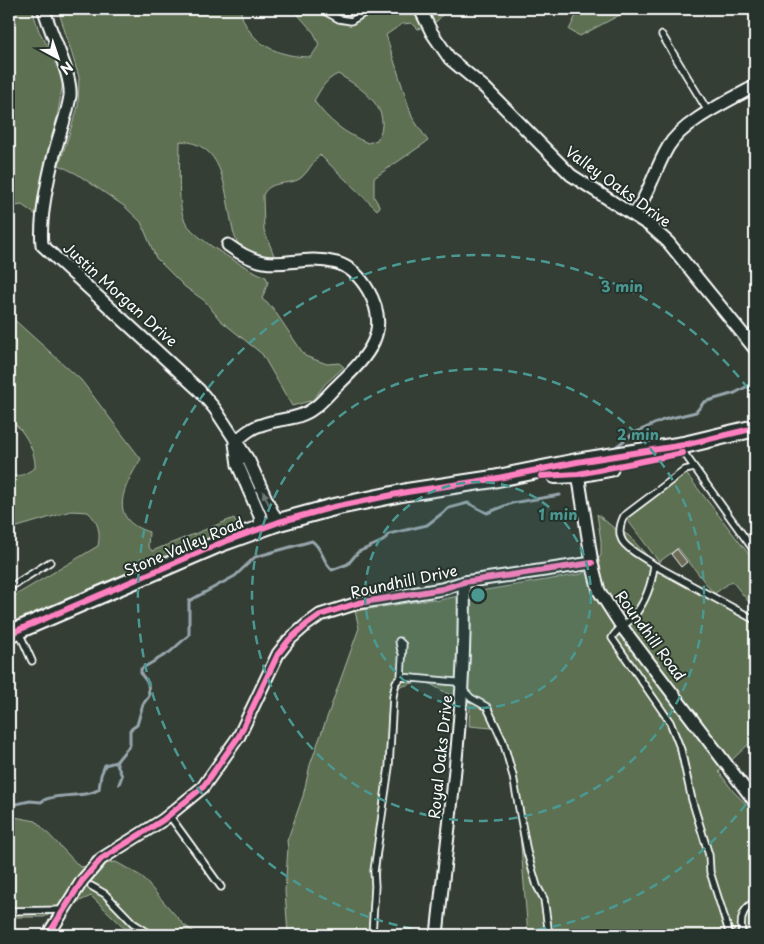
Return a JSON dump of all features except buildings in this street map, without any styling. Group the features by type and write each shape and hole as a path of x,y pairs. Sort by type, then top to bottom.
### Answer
{"street":[{"name":"Justin Morgan Drive","path":"44,9 53,41 67,74 70,94 67,111 58,138 40,227 42,245 182,372 215,409 249,461 272,512 279,522"},
{"name":"Valley Oaks Drive","path":"420,9 432,33 450,59 463,72 485,88 571,175 634,216 668,242 751,334 755,349"},
{"path":"634,216 651,187 669,146 683,130 755,86"},
{"path":"228,245 244,257 260,263 276,264 322,260 339,264 351,270 363,281 374,298 378,313 374,344 359,365 315,408 302,416 262,424 248,430 235,442 238,465 260,516 261,528"},
{"name":"Stone Valley Road","path":"14,632 221,543 279,522 334,507 407,492 684,453 734,439 755,428"},
{"name":"Stone Valley Road","path":"578,468 755,428"},
{"name":"Roundhill Road","path":"578,468 592,563 599,590 622,627 755,802"},
{"name":"Roundhill Drive","path":"48,935 82,881 101,859 169,815 202,787 221,765 240,736 278,654 289,640 320,615 336,609 442,589 464,582 592,563"},
{"name":"Royal Oaks Drive","path":"437,935 463,690 465,641 464,582"}],"lane":[{"path":"321,9 339,19 351,21 371,9"},
{"path":"662,35 709,114"},
{"path":"684,453 755,552"},
{"path":"694,468 685,470 624,516 618,530 618,537 623,543 654,565 755,620"},
{"path":"9,588 50,562"},
{"path":"654,565 649,589 642,603 634,616 614,635 614,642 670,722 681,750 692,800 709,855 710,872 730,935"},
{"path":"14,632 32,661"},
{"path":"372,935 374,871 389,767 393,696 396,682 401,677 401,651"},
{"path":"401,677 456,682 471,698 487,707 503,741 513,776 527,852 537,886 544,899 549,935"},
{"path":"169,815 221,887"},
{"path":"91,886 105,894 133,923 152,935"},
{"path":"742,935 740,920 747,906 755,900"},
{"path":"9,911 64,910"}],"green space":[{"path":"9,9 32,9 39,31 57,62 63,82 36,215 22,205 9,207"},
{"path":"58,9 242,9 241,13 245,24 259,41 278,52 311,57 319,45 314,33 293,9 447,9 437,21 418,29 412,23 402,24 386,35 412,117 428,141 374,178 374,197 380,207 377,210 320,155 302,177 292,182 271,186 263,195 264,230 275,258 253,254 245,251 236,239 232,228 223,180 213,158 205,149 180,141 180,202 184,219 189,227 220,252 266,277 268,282 262,299 272,307 305,356 327,364 339,363 344,367 325,384 313,400 292,406 262,354 220,320 205,301 185,287 156,258 141,222 124,206 77,174 59,165 78,107 79,77","holes":["338,74 366,93 379,110 382,119 377,140 368,143 345,131 332,121 314,101 324,85"]},
{"path":"579,9 631,9 580,36 569,30"},
{"path":"9,315 81,380 141,459 125,491 122,501 123,510 127,519 149,532 148,546 152,551 234,518 237,526 9,623 9,599 98,546 99,531 94,519 88,512 71,511 14,528 9,527 9,474 19,476 35,468 35,461 28,440 9,419"},
{"path":"685,472 755,562 755,610 732,581 714,594 678,548 659,562 626,518"},
{"path":"597,514 615,529 628,535 653,562 755,619 755,742 752,741 719,772 733,791 755,813 755,935 528,935 516,783 492,728 469,726 470,706 423,680 397,688 375,909 377,935 288,935 285,891 287,841 303,796 310,765 359,628 355,611 434,599 435,601 486,590 582,574 601,556"},
{"path":"9,816 36,821 80,867 116,862 141,876 184,925 199,935 132,935 91,896 44,917 9,917"}],"waterway":[{"path":"617,446 634,433 663,420 696,412 704,402 735,393 755,382"},
{"path":"9,801 16,804 30,801 41,802 53,797 86,794 99,789 105,765 116,762 130,745 130,730 137,725 143,704 149,696 148,683 141,674 141,669 170,652 189,635 189,601 235,576 255,557 312,541 316,544 332,570 348,564 358,552 383,541 389,534 427,525 449,508 468,503 487,513 512,503 560,495"},
{"path":"116,762 122,776 119,784"}],"cycle path":[{"path":"9,634 221,543 279,522 334,507 407,492 493,479 577,462 684,445 755,428"},
{"path":"541,476 578,474 683,453"},
{"path":"48,935 82,881 101,859 163,820 203,787 239,736 278,654 289,640 320,615 358,603 442,589 464,582 592,563"}]}
